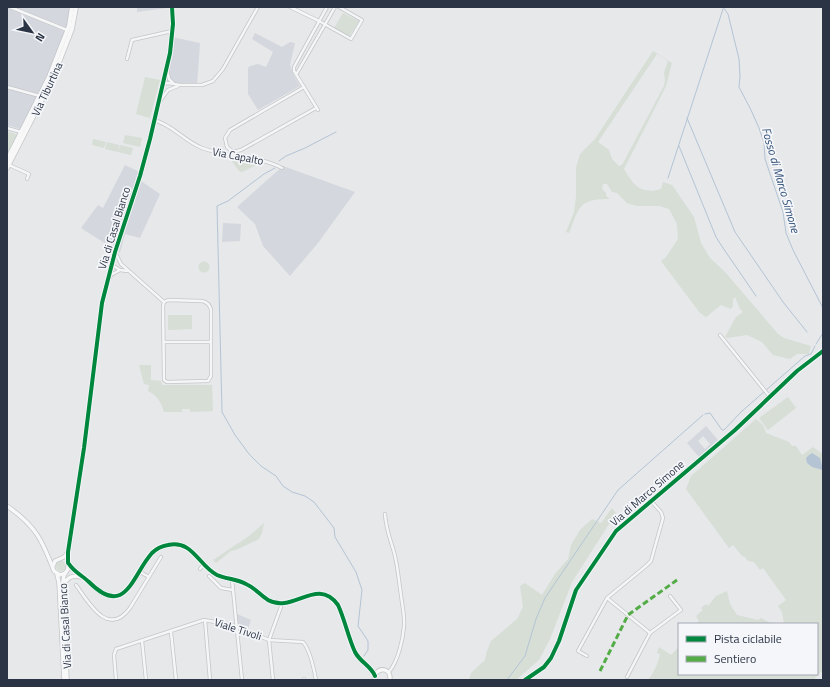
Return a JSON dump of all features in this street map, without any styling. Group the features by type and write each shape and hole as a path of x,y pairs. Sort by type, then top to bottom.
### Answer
{"main road":[{"name":"Via Tiburtina","path":"7,164 50,77 72,18 72,7"},
{"name":"Via Tiburtina","path":"7,164 53,78 72,30 76,7"},
{"path":"7,156 19,138"}],"street":[{"path":"10,7 68,30"},
{"name":"Via di Casal Bianco","path":"68,564 68,552 83,455 102,303 115,252 145,158 167,68 173,31 172,7"},
{"path":"157,107 164,94 172,87 180,85 205,85 216,79 258,7"},
{"path":"290,7 319,21 351,40 362,20 339,7"},
{"path":"304,87 228,131 224,138 227,147 234,152 242,150 317,109 294,70 294,66 327,7"},
{"path":"297,73 335,7"},
{"path":"127,59 132,40 173,31"},
{"path":"304,47 306,50 310,51"},
{"path":"302,51 306,52 308,55"},
{"path":"167,68 169,79 173,83"},
{"path":"163,84 173,83 180,85"},
{"path":"163,84 172,87"},
{"path":"7,87 40,97"},
{"name":"Via Capalto","path":"154,120 163,123 199,147 221,154 267,161 282,168"},
{"path":"7,128 22,132"},
{"path":"7,164 29,174 27,179"},
{"path":"115,252 121,264 164,302"},
{"path":"112,265 121,264"},
{"path":"112,265 120,270 125,270 131,273"},
{"path":"107,283 112,275 120,270"},
{"path":"168,300 200,301 208,304 211,310 211,378 208,381 167,382 165,380 164,302 168,300"},
{"path":"720,336 770,397"},
{"path":"164,342 211,342"},
{"name":"Via di Marco Simone","path":"525,680 544,666 553,654 576,590 609,540 620,527 735,430 803,366 823,351"},
{"path":"587,656 578,651 607,598 651,561 663,519 661,512 651,500"},
{"path":"7,506 34,529 41,539 54,571 57,574 66,572 78,573"},
{"path":"385,514 387,532 398,568 404,621 400,645 394,664 389,672"},
{"path":"48,554 53,559 65,560 94,587 105,594 116,596 129,588 157,549 169,544 189,548 216,574 250,585 270,601 282,604 290,603 314,594 322,594 332,598 340,609 355,652 369,668 375,678"},
{"path":"53,567 54,563 65,556 68,552"},
{"path":"76,585 98,614 107,619 115,620 122,617 128,611 161,557"},
{"path":"66,572 68,564"},
{"path":"200,569 204,564"},
{"name":"Via di Casal Bianco","path":"66,572 63,577 63,585 68,680"},
{"path":"140,572 149,577"},
{"name":"Via di Casal Bianco","path":"57,574 59,583 64,680"},
{"path":"63,585 67,579 72,576 86,579"},
{"path":"209,576 221,588 233,590"},
{"path":"232,580 242,680"},
{"path":"627,677 650,633 681,610 670,596"},
{"path":"607,598 650,633"},
{"path":"273,680 269,640 282,604"},
{"path":"205,620 210,680"},
{"name":"Viale Tivoli","path":"116,680 114,652 116,649 205,620 236,627 269,640 304,642 316,680"},
{"path":"171,632 176,680"},
{"path":"142,641 146,680"},
{"path":"369,668 375,670 383,669 389,672 391,676 390,680"},
{"path":"375,678 379,670"}],"shaded area":[{"path":"7,7 70,7 70,20 60,48 29,115 20,129 7,125"},
{"path":"137,7 167,7 167,8 137,12"},
{"path":"343,13 359,21 349,37 334,28"},
{"path":"255,33 282,47 290,42 295,43 290,65 300,86 258,110 248,94 248,68 258,64 266,67 273,52 252,39"},
{"path":"172,37 200,43 197,86 173,83 163,84"},
{"path":"653,51 672,63 666,86 624,169 634,184 643,190 654,191 661,189 663,182 672,185 694,217 701,243 710,258 725,272 778,334 784,338 811,346 809,354 797,354 790,359 773,355 762,342 747,335 728,338 725,337 736,317 743,312 740,309 735,297 733,299 733,306 731,309 721,305 706,317 700,313 661,261 666,257 678,239 677,224 669,209 660,206 637,206 627,203 617,193 612,192 607,184 603,184 602,189 606,193 606,196 610,199 592,201 582,206 578,210 569,233 566,232 574,212 576,197 576,168 580,154 595,139","holes":["657,54 668,61 664,73 664,86 622,165 619,166 612,159 609,150 598,142"]},
{"path":"145,77 160,80 150,118 136,114"},
{"path":"7,131 18,135 7,153"},
{"path":"125,135 142,138 140,147 123,143"},
{"path":"93,139 106,142 104,148 92,145"},
{"path":"107,142 119,145 118,152 105,149"},
{"path":"120,145 133,148 131,155 118,152"},
{"path":"229,157 263,162 242,172 239,171"},
{"path":"125,165 144,174 141,181 160,194 140,238 125,234 120,253 81,228 98,205 103,208"},
{"path":"283,166 355,192 318,243 290,276 263,246 255,224 237,207"},
{"path":"223,223 241,224 240,241 222,242"},
{"path":"204,261 208,263 210,267 208,271 204,273 200,271 198,267 200,263"},
{"path":"168,315 192,315 192,329 168,330"},
{"path":"139,365 151,365 151,380 161,381 162,385 212,385 213,411 190,412 190,409 182,409 182,412 164,412 158,399 148,391 149,385 144,384"},
{"path":"788,397 796,408 768,430 759,418"},
{"path":"756,419 763,425 766,433 789,442 792,446 796,446 802,455 813,447 823,454 823,670 818,675 818,623 784,623 782,612 778,606 786,600 763,568 760,570 754,562 748,561 733,545 729,548 686,489 691,476"},
{"path":"706,426 718,440 699,457 687,443","holes":["703,436 710,444 705,449 698,441"]},
{"path":"612,508 616,513 572,582 550,639 539,660 516,680 469,680 471,673 485,660 491,641 517,619 523,607 520,586 525,583 542,595 555,574 568,559 571,545 580,530 592,519 601,523"},
{"path":"264,523 259,539 231,551 216,563 213,560 249,536"},
{"path":"59,561 63,561 65,562 65,570 59,571 56,568 56,564"},
{"path":"727,591 730,604 737,615 758,620 761,618 770,623 696,623 699,621 696,616 703,610 701,608 706,604 708,606 716,596"},
{"path":"237,614 251,620 248,629 238,624"},
{"path":"659,647 671,655 678,648 678,675 818,675 815,680 648,680 658,661 660,654 657,653"}],"water":[{"path":"812,453 820,458 823,470 812,467 807,463 806,458"}],"waterway":[{"name":"Fosso di Marco Simone","path":"723,7 728,14 739,59 739,87 751,110 764,143 765,159 783,212 786,233 793,250 823,308"},
{"path":"668,178 723,9"},
{"path":"687,118 735,232 783,302 807,332"},
{"path":"279,161 286,156 336,132"},
{"path":"679,146 716,237 756,296"},
{"path":"275,168 264,174 228,201 217,206 222,412 235,435 249,454 261,466 276,476 283,486 292,492 305,496 314,502 334,528 335,537 356,572 362,590 358,626 368,641 368,650 364,656"},
{"path":"816,344 823,333"},
{"path":"705,414 710,413 722,430 724,430 741,412 805,356 811,354 815,346"},
{"path":"507,680 525,656 536,619 545,598 618,490 703,415"}],"marked path":[{"path":"600,671 628,615 677,580"}],"cycle path":[{"path":"68,563 68,552 84,448 102,303 115,252 140,176 150,139 170,53 173,24 172,7"},
{"path":"525,680 544,667 551,658 559,641 576,590 616,531 735,430 797,371 823,351"},
{"path":"69,564 76,572 102,592 112,596 120,595 127,590 152,553 164,546 176,544 189,549 205,566 217,575 246,584 268,600 277,603 287,603 313,594 322,594 330,597 338,605 355,652 371,669 375,676"}]}
